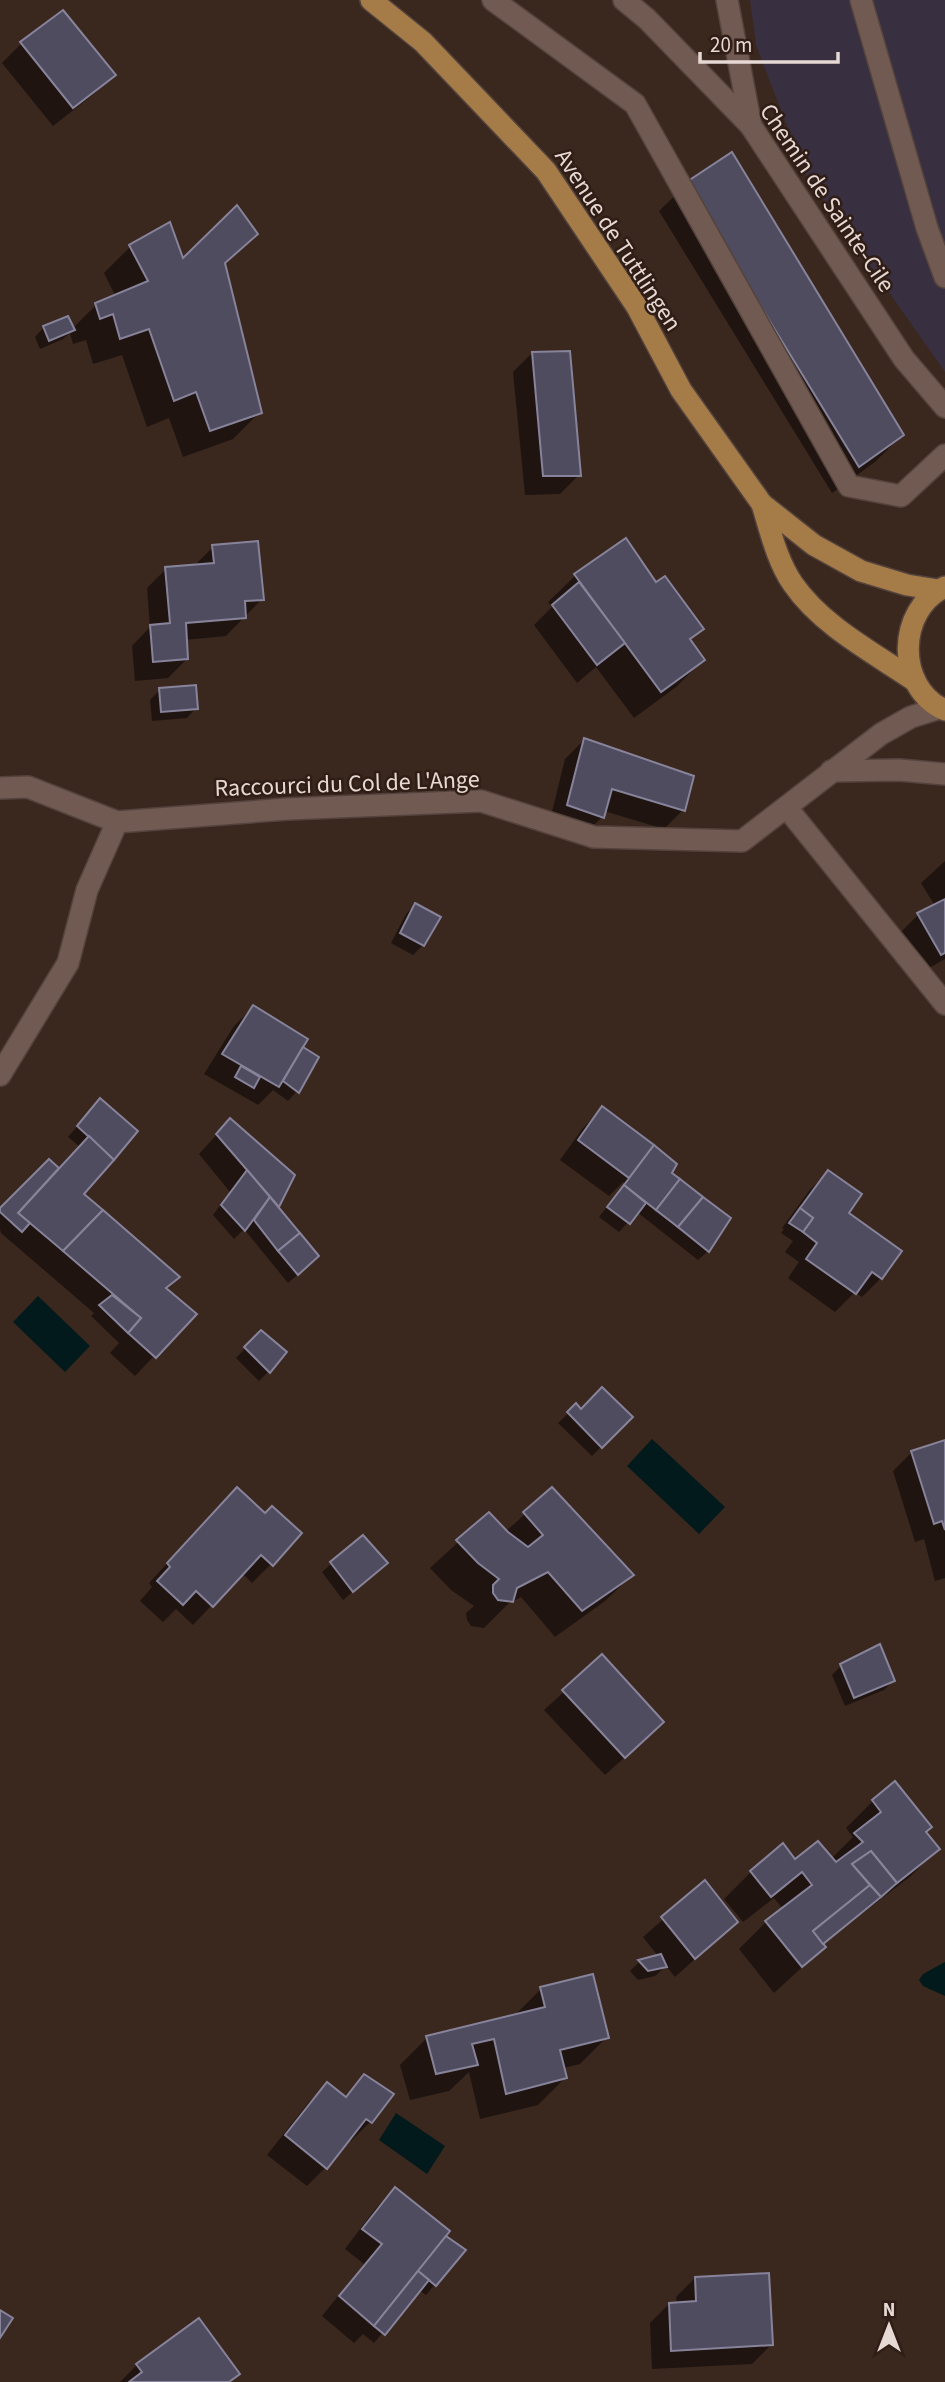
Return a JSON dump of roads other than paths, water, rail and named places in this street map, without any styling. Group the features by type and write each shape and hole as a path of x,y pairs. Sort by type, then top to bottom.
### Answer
{"main road":[{"name":"Avenue de Tuttlingen","path":"371,0 424,42 546,171 637,306 681,390 761,504 774,543 793,584 825,620 915,681 942,709"},
{"name":"Avenue de Tuttlingen","path":"761,504 814,545 861,570 907,585 942,589"},
{"path":"915,681 907,642 912,622 923,604 942,589"}],"street":[{"path":"493,0 635,104 849,486 901,496 945,455"},
{"name":"Chemin de Sainte-Cile","path":"624,0 647,19 751,126 904,359 945,407"},
{"path":"727,0 751,126"},
{"path":"860,0 936,228 945,277"},
{"name":"Raccourci du Col de L'Ange","path":"117,822 288,809 481,801 594,837 742,841 881,734 911,717 942,709"},
{"path":"831,771 899,770 945,774"},
{"path":"0,788 28,787 117,822 87,890 68,963 0,1075"},
{"path":"787,808 945,1004"}],"water":[{"path":"38,1296 90,1346 65,1372 13,1322"},
{"path":"652,1439 725,1507 699,1534 627,1466"},
{"path":"945,1962 945,1996 923,1986 919,1980 923,1974"},
{"path":"396,2113 445,2146 427,2174 379,2140"}]}
